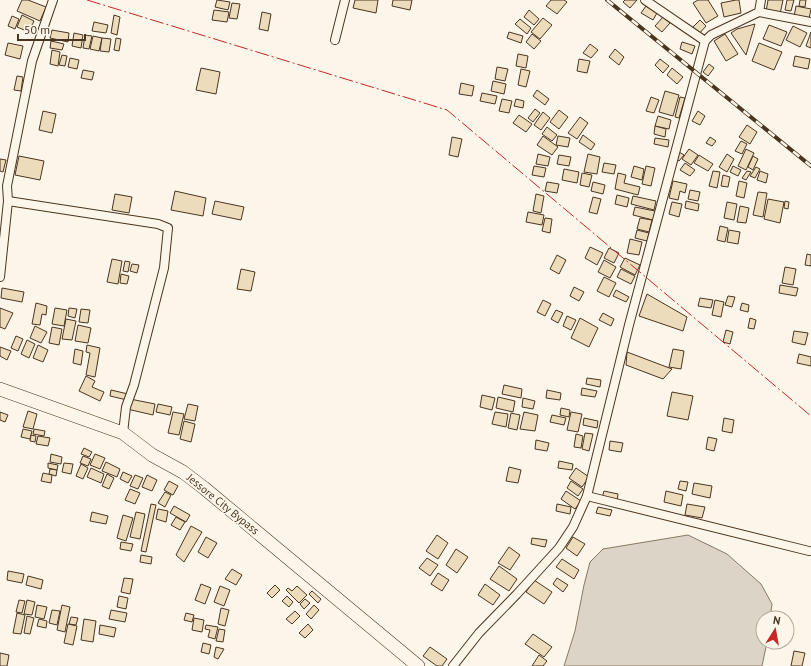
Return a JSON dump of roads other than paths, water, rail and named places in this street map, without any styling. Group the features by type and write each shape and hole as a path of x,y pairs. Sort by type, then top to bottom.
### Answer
{"highway":[{"name":"Jessore City Bypass","path":"0,389 123,433 152,455 183,472 418,666"}],"street":[{"path":"0,277 8,200 7,186 32,61 53,0"},
{"path":"335,40 345,0"},
{"path":"645,0 705,41"},
{"path":"759,12 761,0"},
{"path":"453,666 479,633 559,548 573,527 587,496 629,325 705,41 711,36 759,12 811,22"},
{"path":"8,200 158,224 168,228 164,268 134,385 126,408 123,433"},
{"path":"587,496 809,551"}],"railway":[{"path":"607,0 811,166"}]}
